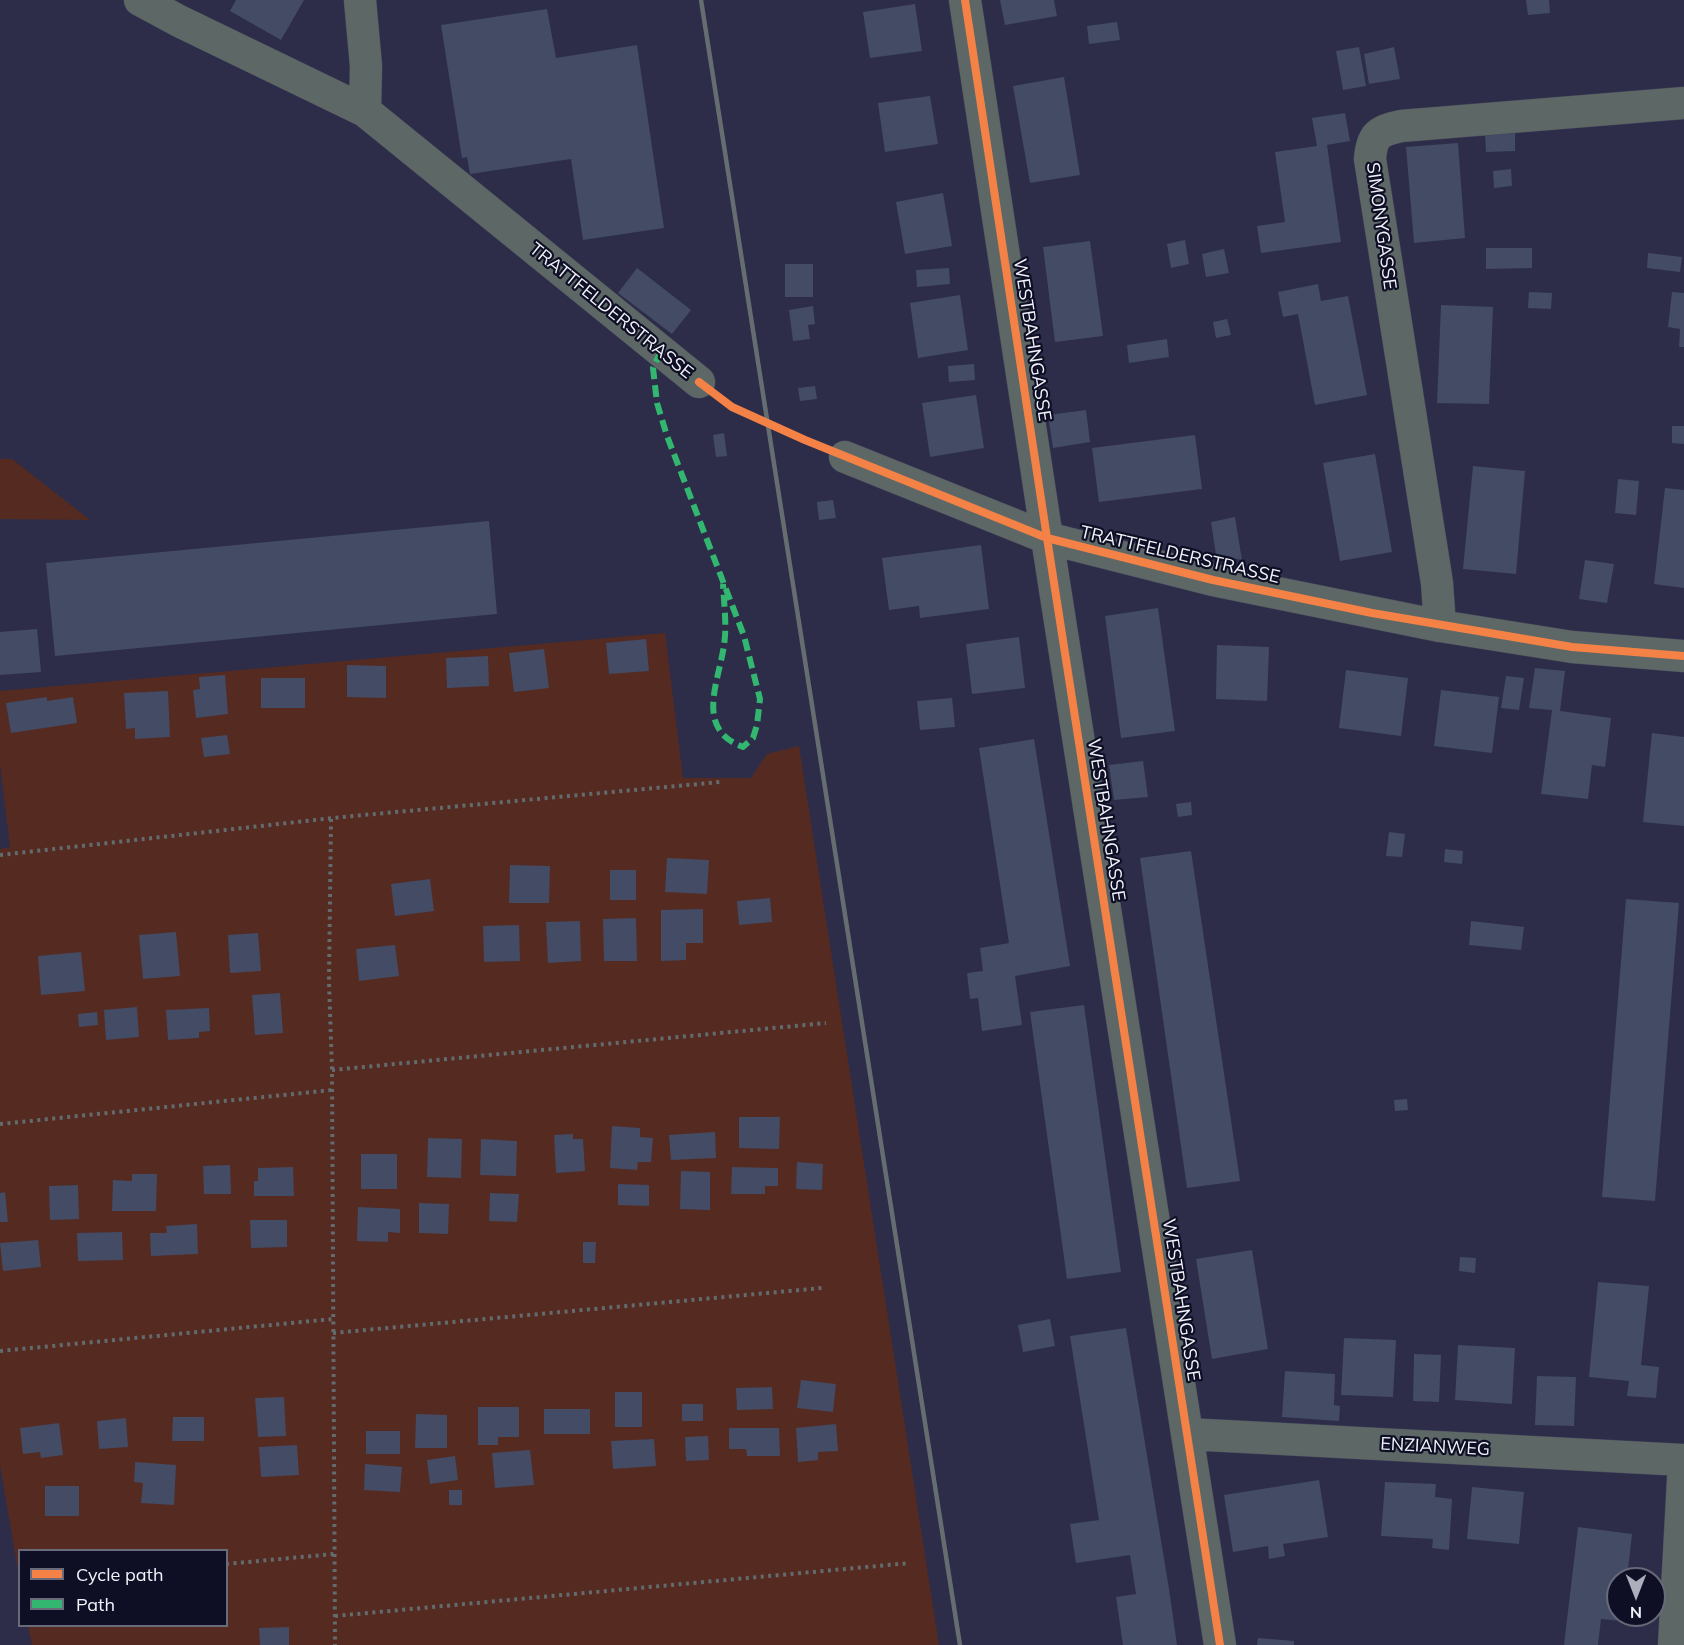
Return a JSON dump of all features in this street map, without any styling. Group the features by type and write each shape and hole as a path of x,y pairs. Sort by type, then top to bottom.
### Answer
{"street":[{"name":"TRATTFELDERSTRASSE","path":"140,0 365,111 699,382"},
{"path":"360,0 366,66 365,111"},
{"name":"WESTBAHNGASSE","path":"965,0 1220,1645"},
{"name":"SIMONYGASSE","path":"1440,626 1437,583 1370,159 1374,138 1383,130 1401,126 1684,103"},
{"name":"TRATTFELDERSTRASSE","path":"845,457 1047,538 1213,580 1440,626 1572,646 1684,657"},
{"name":"ENZIANWEG","path":"1187,1434 1684,1461"},
{"path":"1674,1645 1684,1461"}],"path":[{"path":"0,855 331,819 720,782"},
{"path":"331,819 329,982 332,1070 335,1645"},
{"path":"332,1070 825,1023"},
{"path":"0,1124 332,1090"},
{"path":"333,1333 822,1287"},
{"path":"0,1352 333,1319"},
{"path":"228,1564 334,1554"},
{"path":"335,1616 910,1563"}],"shaded area":[{"path":"0,459 12,459 90,520 0,519"},
{"path":"665,633 683,778 751,778 767,754 799,746 939,1645 32,1645 28,1627 228,1627 228,1549 18,1549 18,1570 0,1465 0,849 10,847 0,764 0,691"}],"building":[{"path":"236,0 304,0 281,40 230,11"},
{"path":"1000,0 1054,0 1057,16 1005,25"},
{"path":"1526,0 1549,0 1550,13 1528,15"},
{"path":"915,4 922,51 870,58 863,12"},
{"path":"547,9 556,58 637,45 664,228 583,240 571,159 470,174 467,157 462,158 441,25"},
{"path":"1117,22 1120,40 1089,44 1087,26"},
{"path":"1359,47 1366,86 1343,90 1336,51"},
{"path":"1394,47 1400,79 1369,84 1364,54"},
{"path":"1064,77 1080,175 1030,183 1013,86"},
{"path":"930,96 938,144 885,152 878,103"},
{"path":"1345,113 1350,141 1327,145 1341,242 1261,253 1257,226 1285,222 1275,152 1317,146 1312,118"},
{"path":"1515,133 1515,151 1486,152 1485,134"},
{"path":"1458,143 1465,238 1414,243 1406,147"},
{"path":"1511,169 1512,186 1494,188 1493,171"},
{"path":"943,193 952,246 905,254 896,202"},
{"path":"1185,240 1189,264 1171,268 1167,244"},
{"path":"1090,241 1103,336 1055,342 1043,247"},
{"path":"1486,248 1532,248 1532,268 1486,269"},
{"path":"1224,249 1229,273 1206,277 1202,254"},
{"path":"1648,253 1682,257 1680,272 1647,268"},
{"path":"785,264 813,264 813,297 785,297"},
{"path":"637,268 691,310 672,334 618,293"},
{"path":"949,268 950,284 917,287 916,270"},
{"path":"1318,284 1321,301 1348,296 1367,395 1315,405 1298,314 1283,317 1278,292"},
{"path":"1529,292 1552,293 1551,309 1528,308"},
{"path":"1672,292 1684,293 1684,347 1679,347 1680,329 1668,327"},
{"path":"960,295 968,350 918,358 910,303"},
{"path":"1441,305 1493,307 1489,404 1437,403"},
{"path":"813,306 815,324 808,325 810,339 793,341 789,310"},
{"path":"1227,319 1231,335 1216,338 1213,322"},
{"path":"1167,339 1169,357 1129,363 1127,345"},
{"path":"974,364 975,380 949,382 948,366"},
{"path":"815,386 817,399 800,401 798,388"},
{"path":"976,395 984,448 930,457 922,403"},
{"path":"1086,410 1090,442 1053,448 1048,415"},
{"path":"1672,426 1684,426 1684,444 1672,443"},
{"path":"724,433 727,456 716,457 713,435"},
{"path":"1195,435 1202,489 1099,502 1092,448"},
{"path":"1375,454 1392,552 1340,561 1323,463"},
{"path":"1473,466 1525,471 1516,574 1463,569"},
{"path":"1618,479 1639,481 1636,515 1615,513"},
{"path":"1665,488 1684,490 1684,588 1654,584"},
{"path":"833,500 836,518 819,520 817,502"},
{"path":"1235,517 1242,560 1216,555 1211,522"},
{"path":"489,521 497,614 55,656 46,563"},
{"path":"981,545 989,609 920,618 919,606 889,610 882,558"},
{"path":"1585,560 1614,564 1607,603 1579,599"},
{"path":"1158,608 1175,731 1121,738 1105,616"},
{"path":"37,629 41,672 0,675 0,632"},
{"path":"1019,637 1025,688 972,694 966,644"},
{"path":"646,639 649,671 609,674 606,643"},
{"path":"1217,645 1269,647 1267,701 1216,699"},
{"path":"544,649 549,688 514,692 509,653"},
{"path":"488,656 489,686 447,688 446,658"},
{"path":"347,665 386,666 386,698 347,697"},
{"path":"1535,668 1565,671 1560,711 1611,718 1605,767 1592,765 1588,799 1541,794 1552,710 1529,708"},
{"path":"1346,670 1408,678 1401,736 1339,728"},
{"path":"225,675 228,714 196,718 193,690 200,689 199,677"},
{"path":"1506,676 1524,678 1519,710 1501,708"},
{"path":"261,678 305,678 305,708 261,708"},
{"path":"1441,690 1499,697 1492,753 1434,746"},
{"path":"168,691 170,737 135,739 135,728 126,729 124,693"},
{"path":"47,697 47,701 73,697 77,723 11,733 6,703"},
{"path":"952,698 955,727 920,730 917,701"},
{"path":"1652,733 1684,737 1684,826 1643,822"},
{"path":"227,735 230,754 204,757 201,738"},
{"path":"1034,739 1070,966 1015,976 1022,1025 982,1031 978,998 970,999 967,973 983,971 980,948 1009,943 979,748"},
{"path":"1143,761 1148,797 1114,800 1109,765"},
{"path":"1191,802 1192,815 1178,817 1176,804"},
{"path":"1389,832 1405,834 1402,857 1386,856"},
{"path":"1445,849 1463,851 1462,864 1444,862"},
{"path":"1191,851 1240,1181 1187,1188 1140,858"},
{"path":"667,858 709,860 707,894 665,892"},
{"path":"510,865 550,866 549,903 509,903"},
{"path":"610,870 636,870 636,900 610,900"},
{"path":"430,879 434,911 395,916 391,884"},
{"path":"770,898 772,922 739,925 737,901"},
{"path":"1626,899 1679,903 1655,1201 1602,1197"},
{"path":"703,909 703,943 686,943 686,960 661,961 661,910"},
{"path":"636,918 637,961 604,961 603,919"},
{"path":"580,921 581,961 548,963 546,922"},
{"path":"1471,921 1524,927 1521,950 1469,945"},
{"path":"519,925 520,961 484,962 483,926"},
{"path":"176,932 180,976 143,979 139,935"},
{"path":"258,933 261,971 230,973 228,935"},
{"path":"395,945 399,976 359,981 356,949"},
{"path":"81,952 85,991 41,995 38,956"},
{"path":"280,993 283,1033 255,1035 252,995"},
{"path":"1084,1005 1121,1272 1067,1279 1030,1012"},
{"path":"137,1007 139,1037 106,1040 104,1010"},
{"path":"209,1008 210,1031 199,1032 199,1038 168,1040 166,1010"},
{"path":"97,1012 98,1025 79,1027 78,1014"},
{"path":"1407,1099 1408,1110 1395,1111 1394,1100"},
{"path":"739,1117 780,1117 779,1149 739,1148"},
{"path":"612,1126 640,1128 640,1137 653,1138 651,1162 638,1162 637,1170 610,1168"},
{"path":"715,1132 716,1158 671,1160 669,1135"},
{"path":"573,1134 573,1139 583,1139 585,1171 556,1173 554,1135"},
{"path":"428,1138 462,1139 461,1178 427,1177"},
{"path":"481,1139 517,1141 516,1176 480,1175"},
{"path":"361,1154 397,1154 397,1189 361,1189"},
{"path":"797,1162 823,1164 822,1190 796,1189"},
{"path":"230,1165 231,1194 204,1194 203,1166"},
{"path":"293,1167 294,1196 254,1196 254,1181 258,1181 258,1168"},
{"path":"732,1167 778,1168 778,1186 765,1186 765,1194 731,1194"},
{"path":"681,1171 710,1172 710,1210 680,1209"},
{"path":"132,1174 157,1174 156,1211 112,1211 113,1180 132,1181"},
{"path":"618,1184 649,1185 649,1206 618,1205"},
{"path":"78,1185 79,1219 50,1220 49,1186"},
{"path":"5,1192 8,1222 0,1222 0,1193"},
{"path":"490,1193 519,1194 517,1222 489,1221"},
{"path":"419,1203 449,1204 448,1234 419,1233"},
{"path":"358,1207 400,1209 400,1233 388,1232 388,1242 357,1241"},
{"path":"250,1220 287,1220 287,1247 251,1248"},
{"path":"197,1224 198,1254 151,1256 150,1233 167,1233 166,1226"},
{"path":"122,1232 123,1260 78,1261 77,1233"},
{"path":"38,1240 41,1267 3,1271 0,1243"},
{"path":"583,1242 596,1242 595,1263 583,1263"},
{"path":"1252,1250 1268,1349 1212,1359 1196,1259"},
{"path":"1460,1257 1476,1258 1475,1273 1459,1271"},
{"path":"1598,1282 1649,1286 1641,1365 1659,1367 1656,1398 1627,1396 1629,1381 1589,1377"},
{"path":"1050,1319 1055,1346 1023,1352 1018,1325"},
{"path":"1126,1328 1177,1645 1123,1645 1116,1597 1136,1594 1130,1555 1076,1563 1070,1524 1099,1520 1070,1336"},
{"path":"1344,1338 1396,1340 1393,1397 1341,1395"},
{"path":"1458,1345 1515,1348 1512,1404 1455,1400"},
{"path":"1414,1354 1441,1355 1439,1402 1413,1401"},
{"path":"1285,1371 1335,1374 1334,1405 1340,1406 1339,1421 1282,1417"},
{"path":"1537,1376 1576,1377 1574,1426 1535,1425"},
{"path":"801,1380 836,1384 833,1412 797,1408"},
{"path":"772,1387 773,1409 737,1410 736,1388"},
{"path":"615,1392 642,1392 642,1427 615,1427"},
{"path":"284,1397 286,1436 258,1437 255,1398"},
{"path":"682,1404 703,1404 703,1421 682,1421"},
{"path":"478,1407 519,1407 519,1437 498,1437 498,1445 478,1445"},
{"path":"544,1409 590,1409 590,1434 544,1434"},
{"path":"416,1414 447,1415 447,1448 415,1448"},
{"path":"173,1417 204,1417 204,1441 172,1441"},
{"path":"126,1418 128,1447 99,1449 97,1421"},
{"path":"59,1423 63,1455 41,1458 40,1452 23,1454 20,1428"},
{"path":"836,1424 838,1451 818,1452 818,1460 798,1462 796,1428"},
{"path":"729,1428 779,1428 780,1456 747,1456 746,1449 729,1449"},
{"path":"366,1431 400,1431 400,1454 366,1454"},
{"path":"708,1436 709,1460 686,1461 685,1437"},
{"path":"654,1439 656,1466 613,1469 611,1441"},
{"path":"297,1445 299,1475 261,1477 259,1447"},
{"path":"530,1450 534,1485 495,1488 492,1453"},
{"path":"455,1456 458,1480 430,1484 427,1460"},
{"path":"135,1462 176,1465 174,1505 141,1503 143,1483 134,1482"},
{"path":"365,1464 402,1467 400,1492 364,1490"},
{"path":"1319,1480 1328,1537 1283,1544 1285,1556 1269,1559 1268,1546 1233,1552 1224,1495"},
{"path":"1385,1482 1436,1484 1435,1497 1452,1499 1449,1550 1432,1548 1433,1539 1381,1536"},
{"path":"45,1486 79,1486 79,1516 45,1516"},
{"path":"1472,1487 1524,1492 1519,1544 1467,1539"},
{"path":"449,1490 462,1490 462,1505 449,1505"},
{"path":"1578,1527 1632,1534 1628,1567 1606,1567 1606,1619 1601,1619 1598,1645 1564,1645"},
{"path":"289,1627 289,1645 260,1645 259,1628"},
{"path":"1258,1638 1294,1641 1294,1645 1257,1645"}],"railway":[{"path":"701,0 960,1645"}],"marked path":[{"path":"661,351 653,368 657,403 667,436 744,636 760,699 753,738 743,747 728,739 719,729 714,717 713,703 725,638 723,584"}],"cycle path":[{"path":"965,0 1220,1645"},
{"path":"699,382 732,407 805,440 1047,538 1213,580 1372,613 1572,647 1684,656"}]}
